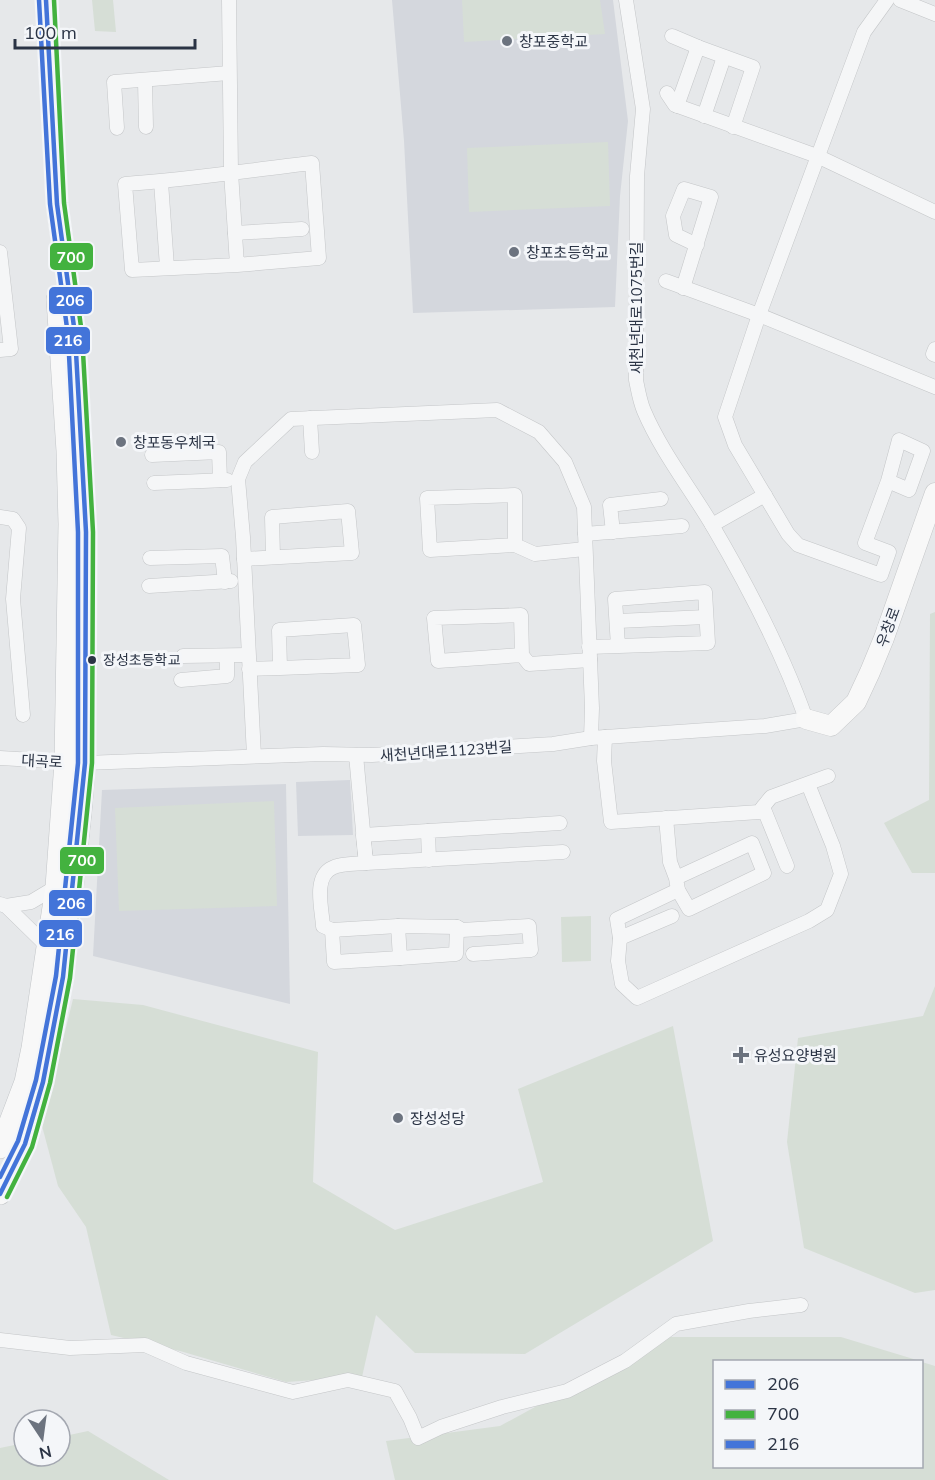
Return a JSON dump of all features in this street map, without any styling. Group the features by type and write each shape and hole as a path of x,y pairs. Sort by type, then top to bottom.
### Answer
{"main road":[{"path":"32,0 57,291 67,451 75,762"},
{"path":"0,1194 25,1143 43,1082 63,977 64,888 75,762 86,531 75,334 57,204 46,0"},
{"name":"우창로","path":"806,719 831,726 856,702 884,638 935,493"},
{"path":"0,1148 25,1082 33,1048 47,946 64,888"}],"street":[{"path":"229,0 231,172 237,265"},
{"name":"새천년대로1075번길","path":"626,0 643,109 637,176 636,380 643,410 712,525 770,630 794,683 806,719"},
{"path":"887,0 864,32 759,315 725,417 735,445 788,534 798,545 880,575 889,552 865,543 888,481"},
{"path":"900,0 935,14"},
{"path":"672,36 753,67 733,127"},
{"path":"677,106 698,47"},
{"path":"704,116 724,57"},
{"path":"117,128 114,82 229,74"},
{"path":"145,81 146,127"},
{"path":"667,93 677,106 818,156 935,212"},
{"path":"312,163 320,258 132,270 125,184 161,182 312,163"},
{"path":"161,182 166,267"},
{"path":"235,233 302,229"},
{"path":"683,288 696,245"},
{"path":"0,252 6,350"},
{"path":"666,282 759,315 935,387"},
{"path":"935,349 933,354 935,355"},
{"path":"254,756 238,479 245,462 291,419 497,410 539,432 566,462 584,507 590,654 598,737 604,761 611,822 759,812 771,797 828,776"},
{"path":"310,418 312,452"},
{"path":"152,455 219,452 220,480"},
{"path":"154,483 238,479"},
{"path":"516,545 515,495 427,498 430,549 516,545 535,554 585,549"},
{"path":"712,525 765,495"},
{"path":"613,532 610,505 661,499"},
{"path":"244,559 352,553 348,511 272,517 273,557"},
{"path":"0,517 14,519 20,528 7,599 23,715"},
{"path":"585,534 682,526"},
{"path":"150,558 222,556 225,582"},
{"path":"149,586 245,581"},
{"path":"522,654 438,661 434,618 520,615 522,654 529,664 590,654 618,646 708,643 705,592 615,599 618,646"},
{"path":"618,621 706,617"},
{"path":"183,656 227,656 280,668 358,665 354,625 279,630 280,668"},
{"path":"181,680 227,676 227,656"},
{"name":"새천년대로1123번길","path":"75,762 323,754 356,755 553,744 598,737 765,726 806,719"},
{"path":"356,755 366,863"},
{"name":"대곡로","path":"0,758 75,762"},
{"path":"666,818 670,862 677,884 688,909 765,873 752,843 677,884 617,919 620,938 618,961 622,984 637,998 809,921 827,910 841,873 833,846 808,784"},
{"path":"763,807 787,867"},
{"path":"363,835 560,823"},
{"path":"428,831 429,860"},
{"path":"473,954 531,950 529,926 462,930 457,927 398,926 332,930 323,926 320,892 322,877 332,868 366,863 563,852"},
{"path":"3,905 31,902 64,888"},
{"path":"3,905 47,946"},
{"path":"620,938 672,916"},
{"path":"398,926 400,958"},
{"path":"332,930 334,962 456,954 457,927"},
{"path":"0,1340 70,1348 145,1345 186,1363 293,1392 348,1380 395,1391 418,1438 441,1427 502,1407 567,1391 626,1361 676,1324 749,1311 801,1305"}],"shaded area":[{"path":"92,0 113,0 116,32 95,31"},
{"path":"392,0 613,0 628,121 620,196 615,307 413,313 404,141"},
{"path":"462,0 600,0 605,34 464,42"},
{"path":"608,142 610,206 469,212 467,148"},
{"path":"935,612 935,873 912,873 884,823 929,800 930,614"},
{"path":"350,780 353,835 298,836 296,782"},
{"path":"286,784 290,1004 93,956 102,790"},
{"path":"274,801 277,906 119,911 115,808"},
{"path":"591,916 591,961 562,962 561,917"},
{"path":"935,986 935,1290 915,1293 804,1248 787,1142 798,1038 923,1016"},
{"path":"73,999 143,1005 318,1052 313,1182 395,1230 543,1182 518,1089 673,1026 713,1241 525,1354 415,1353 376,1315 362,1377 286,1382 180,1351 111,1335 86,1227 58,1186 42,1126"},
{"path":"663,1337 841,1337 917,1360 713,1360 713,1468 923,1468 923,1362 935,1366 935,1480 395,1480 386,1441 500,1426"},
{"path":"88,1431 169,1480 0,1480 0,1448 12,1446 12,1468 72,1468 72,1434"}],"transit line":[{"name":"216","path":"0,1177 18,1141 36,1080 56,976 78,763 78,532 68,335 50,204 39,0"},
{"name":"206","path":"0,1194 25,1144 43,1082 63,977 85,763 86,532 75,334 57,204 46,0"},
{"name":"700","path":"7,1197 32,1147 50,1083 70,978 92,763 93,532 82,334 64,203 54,0"}],"place":[{"name":"창포중학교","path":"507,41"},
{"name":"창포초등학교","path":"514,252"},
{"name":"창포동우체국","path":"121,442"},
{"name":"장성초등학교","path":"92,660"},
{"name":"유성요양병원","path":"741,1055"},
{"name":"장성성당","path":"398,1118"}]}
